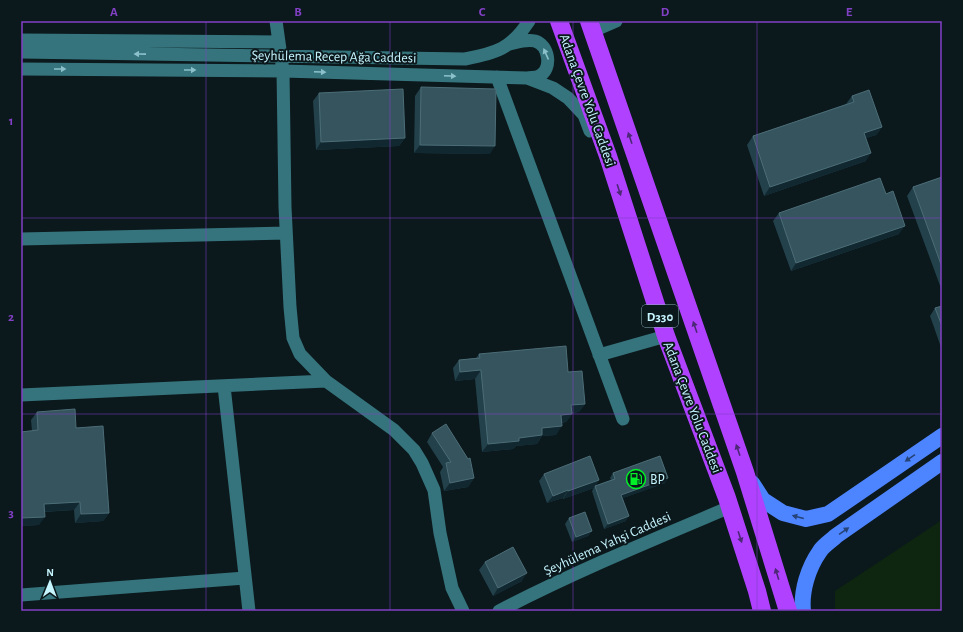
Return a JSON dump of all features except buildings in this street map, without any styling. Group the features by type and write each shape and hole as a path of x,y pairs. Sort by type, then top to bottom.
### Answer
{"highway":[{"name":"Adana Çevre Yolu Caddesi","path":"559,21 608,156 666,336 730,507 762,611"},
{"name":"Adana Çevre Yolu Caddesi","path":"591,26 745,472 788,611"}],"main road":[{"path":"745,472 763,500 783,513 806,519 828,514 942,436"},
{"path":"803,611 802,604 808,574 820,550 836,536 942,462"}],"street":[{"path":"276,21 283,71 286,233 293,338 300,354 326,381 394,430 414,450 422,463 434,490 440,533 452,588 463,611"},
{"name":"Şeyhülema Recep Ağa Caddesi","path":"21,52 466,59 490,54 509,45 522,32 529,21"},
{"path":"591,26 616,21"},
{"path":"21,40 279,42"},
{"path":"509,45 523,40 536,42 546,50 549,60 545,71 538,76 527,78"},
{"name":"Şeyhülema Recep Ağa Caddesi","path":"21,68 283,71 527,78 553,88 568,98 584,115 596,146 608,156"},
{"path":"497,77 623,419"},
{"path":"21,239 286,233"},
{"path":"600,355 666,336"},
{"path":"21,395 326,381"},
{"path":"224,386 249,611"},
{"name":"Şeyhülema Yahşi Caddesi","path":"499,611 524,598 730,507"},
{"path":"21,594 245,578"}],"green space":[{"path":"942,520 942,611 835,611 835,591"}],"place":[{"name":"BP","path":"636,479"}]}
